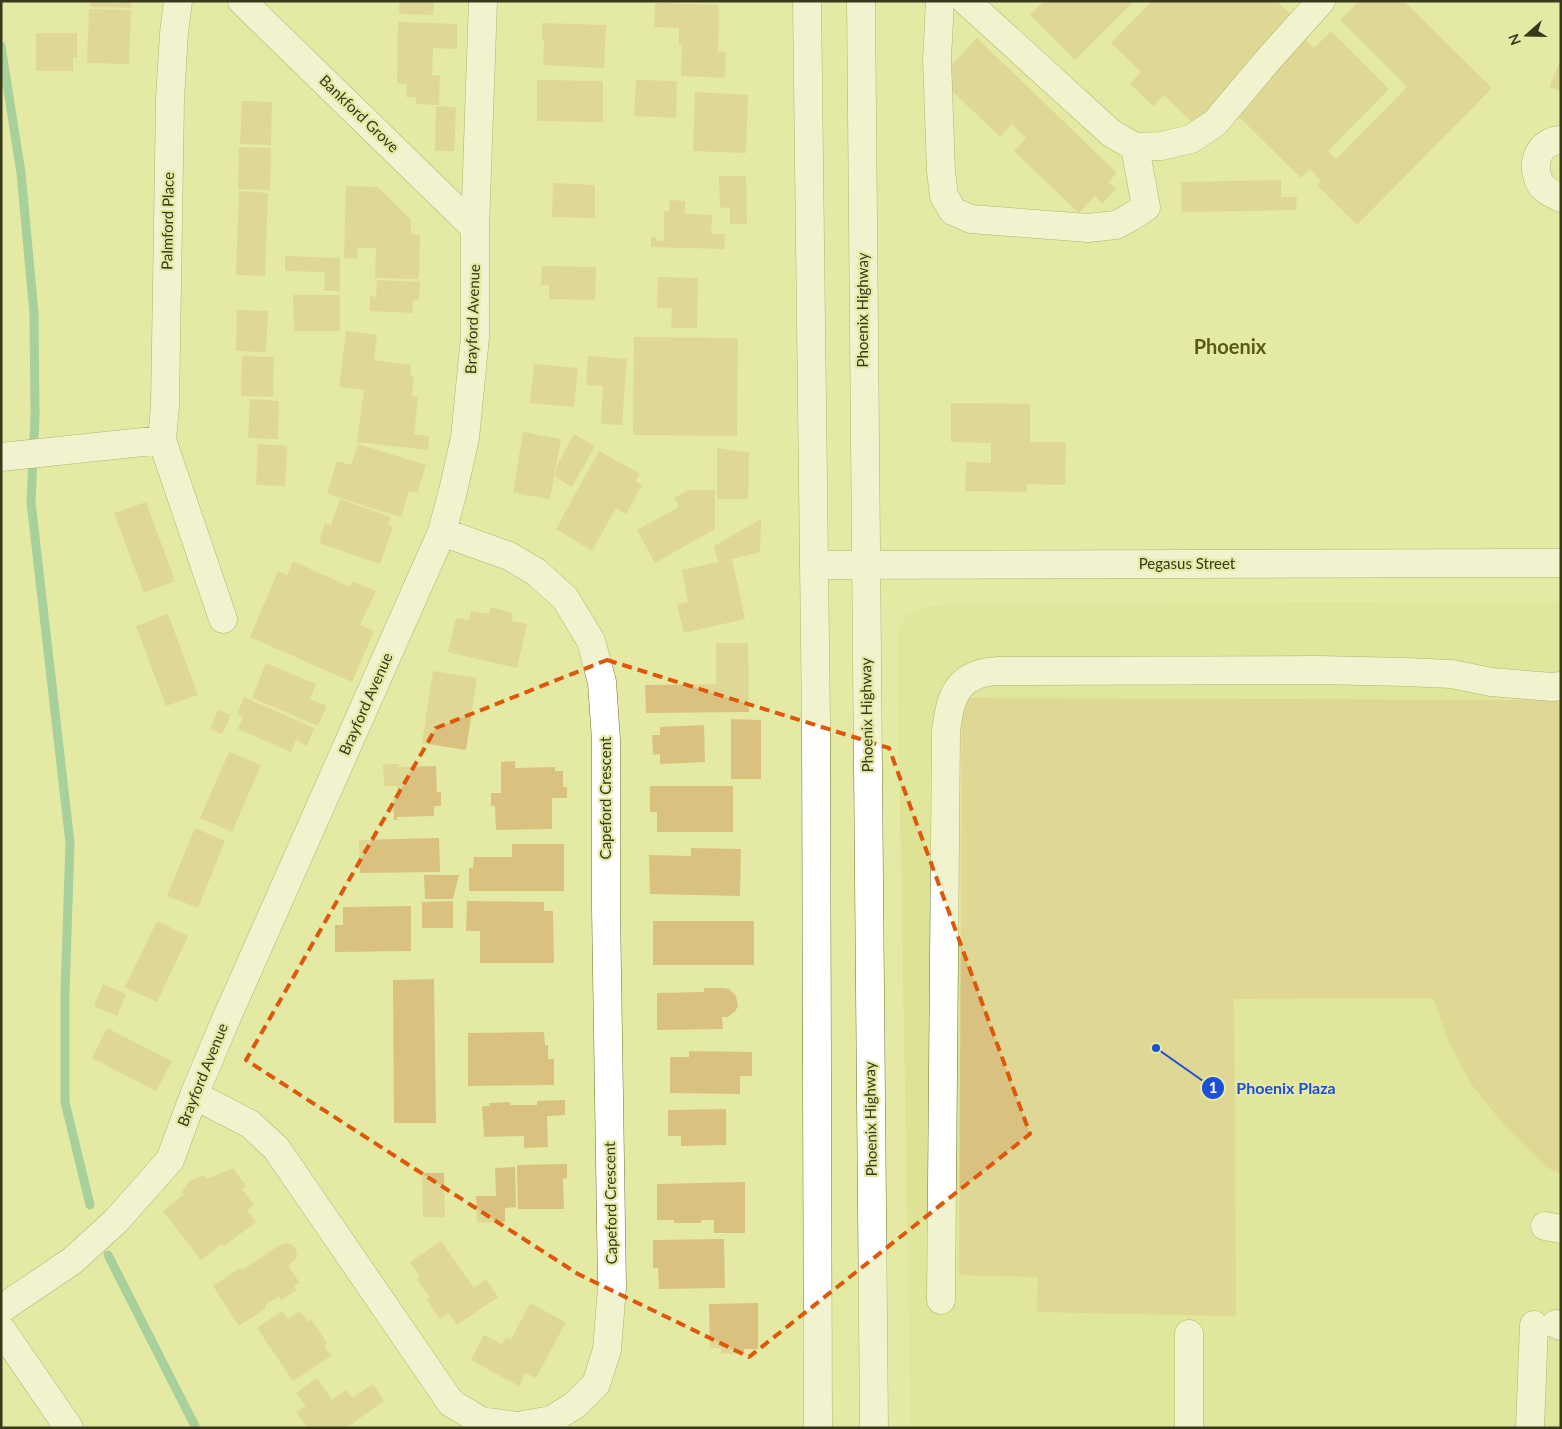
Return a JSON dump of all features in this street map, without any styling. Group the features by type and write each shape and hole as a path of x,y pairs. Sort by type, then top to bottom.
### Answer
{"street":[{"name":"Palmford Place","path":"178,1 170,100 165,406 162,440 223,619"},
{"name":"Bankford Grove","path":"242,1 475,228"},
{"name":"Brayford Avenue","path":"1,1309 72,1261 116,1221 170,1160 194,1095 223,1026 442,532 465,438 475,337 475,228 483,1"},
{"path":"808,1 814,565 818,1428"},
{"name":"Phoenix Highway","path":"861,1 874,1428"},
{"path":"940,1 937,59 941,171 944,196 953,211 971,219 1088,228 1116,225 1146,207 1135,147"},
{"path":"966,1 1111,133 1135,147 1160,146 1191,139 1215,123 1321,1"},
{"path":"1561,140 1554,140 1544,144 1538,152 1537,167 1539,183 1548,192 1561,198"},
{"path":"1,456 162,440"},
{"name":"Capeford Crescent","path":"194,1095 250,1124 276,1148 451,1403 481,1421 518,1426 551,1420 575,1405 596,1384 607,1350 612,1287 606,908 606,740 602,682 591,641 565,598 536,572 509,556 442,532"},
{"name":"Pegasus Street","path":"814,565 1561,563"},
{"path":"941,1300 946,731 949,706 957,690 965,681 977,674 997,671 1319,670 1452,674 1491,682 1552,687 1561,686"},
{"path":"1530,1428 1550,1325"},
{"path":"1,1329 69,1428"},
{"path":"1189,1334 1189,1428"}],"highlighted area":[{"path":"607,660 889,748 1030,1134 749,1357 578,1274 246,1060 436,728"}],"shaded area":[{"path":"1312,602 1561,603 1561,1428 911,1428 897,642 898,632 902,623 915,610 932,606"}],"building":[{"path":"90,1 131,1 131,8 90,7"},
{"path":"399,1 434,1 433,15 399,14"},
{"path":"1044,1 1134,1 1075,60 1030,15"},
{"path":"1152,1 1277,1 1297,21 1196,126 1164,95 1153,106 1130,84 1141,72 1111,43"},
{"path":"1359,1 1404,1 1492,88 1357,225 1317,185 1321,181 1310,169 1301,178 1233,111 1305,39 1314,48 1331,31 1389,89 1328,151 1336,159 1407,87 1340,20"},
{"path":"655,3 719,5 718,52 726,52 725,78 681,76 682,45 679,45 679,28 654,27"},
{"path":"89,9 131,10 129,64 87,63"},
{"path":"398,22 457,24 457,49 433,48 432,75 440,75 439,105 416,104 416,97 406,97 407,84 397,83"},
{"path":"542,23 606,25 604,68 543,65 544,40 542,41"},
{"path":"36,33 77,33 77,57 73,58 73,71 36,71"},
{"path":"977,38 1117,173 1108,182 1116,189 1102,204 1095,196 1079,213 1014,151 1026,138 1012,124 1000,137 947,86 954,79 946,71"},
{"path":"1561,60 1561,91 1549,87"},
{"path":"537,80 603,81 603,122 537,121"},
{"path":"636,80 677,81 676,118 634,116"},
{"path":"695,92 748,95 746,153 693,151"},
{"path":"242,101 272,102 271,145 240,144"},
{"path":"436,106 456,107 454,151 435,151"},
{"path":"239,147 271,148 270,190 238,189"},
{"path":"719,176 746,176 747,224 730,224 730,207 720,208"},
{"path":"1281,180 1281,197 1297,197 1296,210 1182,212 1181,182"},
{"path":"553,183 595,185 595,218 552,217"},
{"path":"346,186 378,187 411,220 411,234 420,235 419,279 375,278 376,248 358,248 357,259 344,258"},
{"path":"239,191 268,193 265,276 236,275"},
{"path":"670,200 685,201 685,214 712,215 711,234 725,234 724,249 651,247 651,237 656,237 657,241 664,241 664,211 669,211"},
{"path":"285,256 340,258 340,291 324,291 325,272 285,271"},
{"path":"542,266 596,267 595,300 549,299 549,285 541,285"},
{"path":"658,277 698,278 697,328 671,328 672,308 657,308"},
{"path":"377,280 420,282 419,300 413,300 412,313 370,311 370,296 376,297"},
{"path":"293,295 340,295 340,331 294,331"},
{"path":"237,310 268,311 266,352 236,351"},
{"path":"346,331 377,335 374,360 411,365 410,376 414,377 412,396 418,397 414,434 429,436 428,450 357,442 364,390 339,387"},
{"path":"634,337 738,338 737,436 633,435"},
{"path":"242,356 274,357 273,397 241,396"},
{"path":"588,356 627,359 622,425 601,424 603,386 586,385"},
{"path":"534,364 578,368 574,407 530,403"},
{"path":"250,399 279,401 278,439 248,438"},
{"path":"951,403 1030,404 1030,442 1066,442 1065,485 1027,484 1027,492 965,491 966,462 991,463 991,443 951,442"},
{"path":"523,432 561,439 550,499 513,493"},
{"path":"574,434 595,446 572,487 555,477 557,466"},
{"path":"258,444 287,446 285,486 256,485"},
{"path":"358,444 426,465 417,493 409,491 401,517 327,494 337,461 351,465"},
{"path":"717,448 749,453 748,499 717,499"},
{"path":"599,451 640,474 636,481 642,485 626,514 616,508 592,551 556,529"},
{"path":"689,490 715,490 715,529 655,563 637,530 679,507 674,498"},
{"path":"340,499 391,517 388,525 393,527 380,564 319,543 325,523 331,525"},
{"path":"146,502 175,581 144,593 114,513"},
{"path":"761,519 760,552 732,559 745,619 684,633 677,604 688,602 682,570 718,562 714,546"},
{"path":"293,561 350,587 352,581 376,591 360,625 374,631 352,682 250,637 278,571 287,575"},
{"path":"490,607 513,613 511,621 527,624 517,668 448,652 456,618 469,620 471,611 489,614"},
{"path":"168,614 198,695 166,706 136,626"},
{"path":"716,643 748,643 749,712 646,713 645,685 716,684"},
{"path":"266,663 316,684 310,699 327,706 318,726 252,698"},
{"path":"433,671 477,678 466,750 422,743"},
{"path":"244,697 314,728 307,746 296,740 291,752 238,729 243,717 237,714"},
{"path":"962,698 1561,700 1561,1174 1546,1167 1505,1126 1471,1084 1448,1040 1433,998 1234,999 1236,1316 1037,1312 1038,1277 959,1275"},
{"path":"218,710 231,715 222,734 210,729"},
{"path":"731,719 761,720 761,779 731,779"},
{"path":"704,725 705,762 660,764 660,754 653,755 652,735 660,735 660,727"},
{"path":"229,752 261,765 232,832 200,818"},
{"path":"515,761 515,768 555,767 555,771 563,771 563,787 567,787 567,798 552,798 552,829 496,830 495,806 491,806 491,793 501,793 501,762"},
{"path":"383,764 399,764 398,767 436,766 437,792 441,792 441,806 434,806 434,816 397,817 397,820 394,820 393,796 397,796 397,786 384,786"},
{"path":"650,786 733,786 733,832 657,832 657,812 650,812"},
{"path":"195,828 225,841 198,908 167,896"},
{"path":"439,838 440,872 360,873 359,840"},
{"path":"512,844 564,844 564,891 469,891 469,868 473,868 474,857 512,857"},
{"path":"691,848 741,849 740,896 650,894 649,855 691,856"},
{"path":"424,875 459,875 453,899 425,899"},
{"path":"453,901 453,928 422,928 422,902"},
{"path":"467,901 544,902 544,911 553,911 554,963 480,963 480,931 466,931"},
{"path":"411,906 411,951 335,952 335,925 343,925 343,907"},
{"path":"157,921 188,936 157,1002 125,987"},
{"path":"653,921 754,921 754,965 653,965"},
{"path":"434,979 436,1123 394,1123 393,980"},
{"path":"103,984 126,994 117,1016 94,1006"},
{"path":"704,988 729,989 736,996 738,1006 728,1017 722,1017 723,1029 657,1030 657,993 704,992"},
{"path":"107,1028 172,1061 156,1091 92,1058"},
{"path":"544,1032 545,1045 548,1045 548,1059 554,1059 554,1085 468,1086 468,1033"},
{"path":"689,1051 752,1052 752,1076 740,1076 740,1094 670,1093 670,1057 689,1057"},
{"path":"565,1100 565,1115 547,1116 548,1147 524,1148 524,1136 484,1137 482,1106 490,1106 489,1103 510,1102 510,1105 537,1105 537,1101"},
{"path":"726,1109 726,1145 681,1146 681,1136 668,1136 668,1110"},
{"path":"567,1164 567,1178 563,1179 564,1209 518,1209 517,1165"},
{"path":"515,1167 516,1207 505,1208 505,1222 477,1223 476,1196 496,1196 495,1168"},
{"path":"233,1168 246,1186 242,1189 254,1205 247,1210 256,1222 224,1246 222,1244 201,1260 163,1211 184,1194 182,1192 190,1181 204,1175 207,1179"},
{"path":"422,1173 444,1173 445,1217 423,1217"},
{"path":"745,1182 745,1233 714,1233 714,1220 701,1220 701,1223 674,1223 674,1220 657,1220 657,1184"},
{"path":"724,1239 725,1288 659,1289 658,1268 653,1268 653,1240"},
{"path":"441,1241 474,1288 486,1279 498,1297 457,1325 449,1313 440,1319 427,1300 430,1298 417,1279 420,1276 410,1262"},
{"path":"285,1243 291,1244 297,1254 296,1259 288,1266 300,1283 294,1286 297,1290 281,1300 279,1296 265,1305 266,1308 239,1326 213,1286 240,1268 242,1270"},
{"path":"530,1303 566,1322 536,1378 525,1373 519,1386 471,1360 484,1335 502,1344 506,1337 511,1340"},
{"path":"758,1303 758,1349 744,1349 744,1353 721,1354 721,1348 710,1348 709,1304"},
{"path":"282,1311 288,1319 300,1311 308,1322 311,1319 327,1343 324,1346 331,1356 293,1381 257,1328"},
{"path":"317,1378 332,1400 346,1390 352,1398 373,1384 384,1401 346,1428 307,1428 296,1412 306,1406 296,1393"}],"waterway":[{"path":"1,46 21,173 34,313 35,416 31,502 70,843 65,992 65,1102 90,1205"},
{"path":"108,1255 196,1428"}],"place":[{"name":"Phoenix Plaza","path":"1156,1048"}],"district":[{"name":"Phoenix","path":"1230,347"}]}
